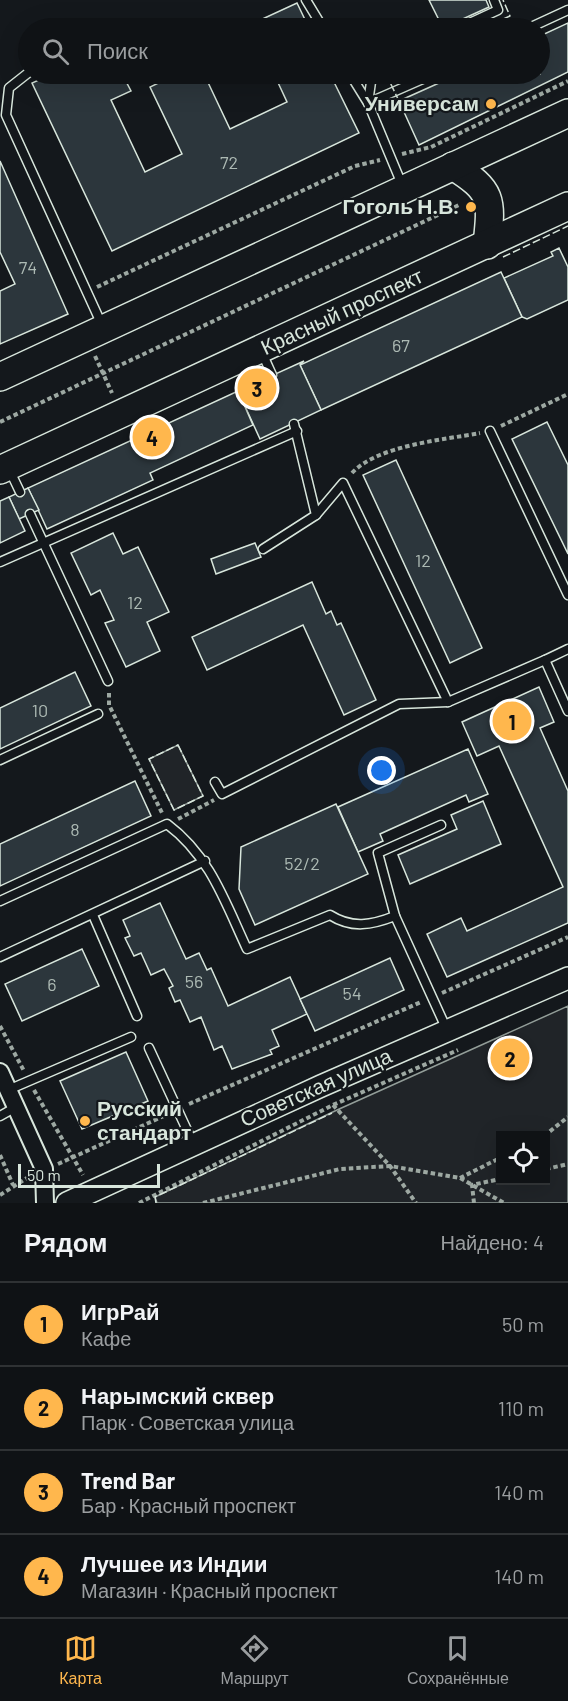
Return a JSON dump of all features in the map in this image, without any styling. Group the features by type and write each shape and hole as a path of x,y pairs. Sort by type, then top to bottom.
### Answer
{"main road":[{"path":"0,377 568,113"},
{"path":"453,166 480,182 491,210 487,244"},
{"name":"Красный проспект","path":"4,468 568,206"}],"street":[{"name":"Советская улица","path":"67,1203 193,1143 568,978"},
{"path":"0,1072 44,1169 45,1203"}],"lane":[{"path":"306,0 317,18"},
{"path":"481,18 498,10 494,0"},
{"path":"550,18 568,10"},
{"path":"18,81 9,88 6,115 87,292 95,332"},
{"path":"356,84 368,103 403,188"},
{"path":"368,103 370,84"},
{"path":"368,103 411,84"},
{"path":"261,349 272,375"},
{"path":"0,562 295,427 316,515"},
{"path":"490,431 568,595"},
{"path":"4,468 20,492"},
{"path":"263,549 316,515 343,483 448,702"},
{"path":"30,514 108,681"},
{"path":"215,782 222,794 399,704 448,702 568,649"},
{"path":"545,660 568,711"},
{"path":"0,760 98,714"},
{"path":"0,901 167,824 188,839 205,861 247,949 330,915 355,925 375,923 395,916"},
{"path":"441,825 378,853 395,916 447,1031"},
{"path":"0,957 205,861"},
{"path":"93,915 137,1016"},
{"path":"8,1090 131,1037"},
{"path":"149,1048 193,1143"},
{"path":"0,1116 16,1107"}],"path":[{"path":"87,292 355,166 431,147 568,81"},
{"path":"0,422 459,205"},
{"path":"95,332 103,373 122,414"},
{"path":"343,483 357,468 395,449 490,431 568,394"},
{"path":"108,681 110,705 167,824 201,808"},
{"path":"0,1203 0,1195 13,1185 44,1169 568,937"},
{"path":"139,1203 333,1106 461,1049"},
{"path":"333,1106 390,1166 416,1203"},
{"path":"550,1131 568,1117"},
{"path":"0,1155 13,1185"},
{"path":"460,1178 496,1160"},
{"path":"550,1168 568,1164"},
{"path":"203,1203 340,1169 390,1166 460,1178 504,1203"},
{"path":"472,1185 496,1180"},
{"path":"472,1185 474,1203"}],"shaded area":[{"path":"178,745 203,796 174,810 149,759"},
{"path":"568,1006 568,1203 157,1203 155,1197 337,1110"}],"building":[{"path":"429,0 486,0 489,7 465,18 438,18"},
{"path":"297,3 304,18 265,18"},
{"path":"568,23 568,72 550,81 550,31"},
{"path":"32,84 127,84 131,91 111,100 145,172 182,154 150,87 156,84 209,84 230,129 287,102 279,84 335,84 359,133 112,251"},
{"path":"437,84 544,84 419,145 399,101"},
{"path":"0,161 68,314 0,344 0,291 15,284 0,252"},
{"path":"559,248 568,267 568,300 527,319 522,317 504,278 553,256 551,252"},
{"path":"501,272 522,317 321,410 300,365"},
{"path":"304,361 300,365 321,410 260,439 238,391"},
{"path":"238,391 253,425 150,473 153,480 47,529 28,488"},
{"path":"547,422 568,465 568,554 512,439"},
{"path":"396,460 482,648 450,663 363,475"},
{"path":"28,488 39,510 19,519 9,497"},
{"path":"9,497 25,531 0,543 0,501"},
{"path":"113,533 123,554 138,547 169,612 147,622 160,651 126,667 105,623 114,620 100,590 91,595 71,553"},
{"path":"255,543 261,557 216,574 211,559"},
{"path":"312,582 326,614 331,611 337,625 341,623 376,700 344,715 303,625 207,670 192,637"},
{"path":"75,672 91,706 0,749 0,708"},
{"path":"539,687 554,722 540,728 568,791 568,923 447,977 427,934 461,918 467,931 563,887 499,746 477,756 462,722"},
{"path":"468,749 488,794 469,802 466,795 380,834 383,841 358,852 338,807"},
{"path":"135,781 151,816 0,886 0,844"},
{"path":"483,801 501,844 410,884 398,855 457,829 451,815"},
{"path":"336,804 368,874 255,925 239,889 241,847"},
{"path":"160,903 186,959 199,953 207,970 211,968 228,1006 290,977 307,1014 272,1030 279,1046 270,1050 272,1054 232,1069 222,1046 214,1050 201,1017 190,1022 180,1000 175,1002 169,988 173,986 164,969 151,975 141,953 134,956 125,938 130,936 123,920"},
{"path":"82,949 99,986 22,1021 5,984"},
{"path":"390,958 404,990 315,1031 300,999"},
{"path":"126,1052 148,1101 82,1129 60,1081"}],"fence":[{"path":"503,0 510,16 506,18"},
{"path":"391,84 399,101"},
{"path":"503,257 568,226"},
{"path":"178,745 203,796 174,810 149,759 178,745"},
{"path":"156,1203 155,1197 332,1113"}],"place":[{"name":"Универсам","path":"491,104"},
{"name":"Гоголь Н.В.","path":"471,207"},
{"name":"Trend Bar","path":"257,388"},
{"name":"Лучшее из Индии","path":"152,437"},
{"name":"ИгрРай","path":"512,721"},
{"name":"Нарымский сквер","path":"510,1058"},
{"name":"Русский стандарт","path":"85,1121"}]}
